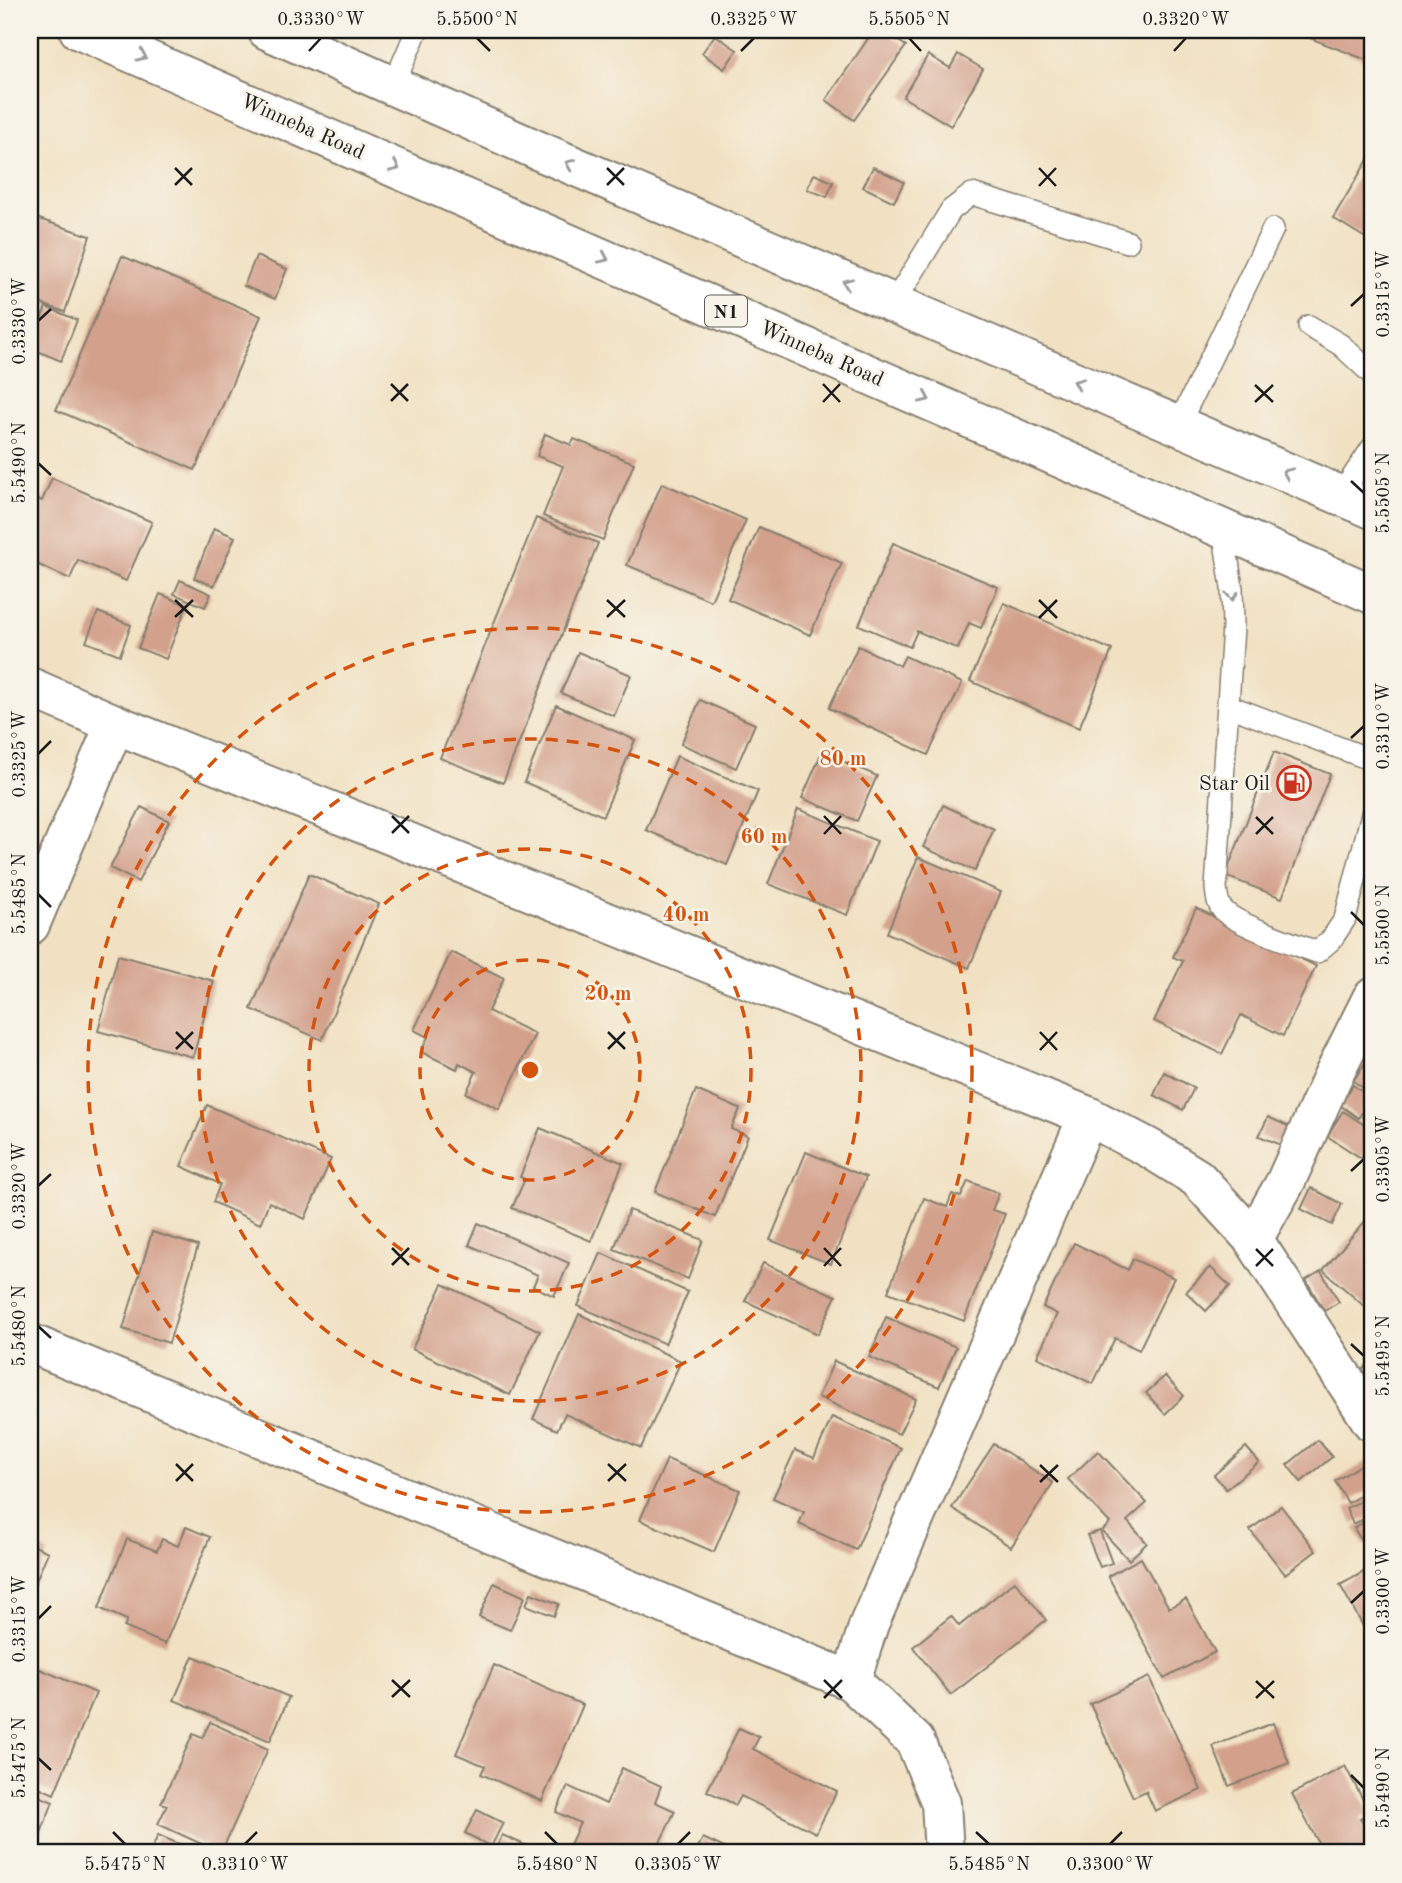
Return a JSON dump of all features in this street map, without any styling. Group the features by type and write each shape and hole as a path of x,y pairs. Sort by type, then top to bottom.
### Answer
{"main road":[{"name":"Winneba Road","path":"79,30 1372,594"},
{"path":"279,32 393,86 1356,503"},
{"path":"30,687 115,724 1088,1115 1149,1147 1197,1178 1253,1239 1372,1422"},
{"path":"30,925 115,724"},
{"path":"1253,1239 1285,1183 1332,1078 1372,998"},
{"path":"851,1681 869,1624 1088,1115"},
{"path":"30,1343 851,1681 915,1741 941,1803 944,1853"}],"lane":[{"path":"393,86 417,30"},
{"path":"894,303 951,210 972,194 1128,242"},
{"path":"1178,426 1273,229"},
{"path":"1309,326 1341,345 1372,374"},
{"path":"1356,503 1372,448"},
{"path":"1223,528 1232,588 1233,626 1216,888 1219,906 1226,913 1260,930 1317,951 1331,940 1345,919 1372,814"},
{"path":"1229,706 1372,760"}],"building":[{"path":"874,30 882,30 906,46 854,120 826,100"},
{"path":"1310,30 1372,30 1372,62 1307,37"},
{"path":"715,35 737,50 724,69 702,53"},
{"path":"958,54 983,69 951,126 903,97 928,55 950,68"},
{"path":"1372,153 1372,242 1333,218"},
{"path":"873,167 904,182 894,202 863,187"},
{"path":"814,174 833,182 827,197 807,189"},
{"path":"30,216 90,236 65,312 30,300"},
{"path":"122,256 261,316 195,470 56,410"},
{"path":"256,256 287,269 275,299 244,286"},
{"path":"46,307 77,320 61,361 30,348"},
{"path":"545,434 571,445 574,439 634,463 603,540 543,516 563,466 537,456"},
{"path":"52,478 152,522 126,581 78,560 70,579 30,561 30,495 42,501"},
{"path":"662,483 746,520 711,601 627,565"},
{"path":"536,518 598,543 503,783 440,758"},
{"path":"759,527 842,563 810,635 728,599"},
{"path":"214,528 235,537 214,586 194,578"},
{"path":"893,543 998,587 981,628 969,623 958,649 917,631 910,647 859,625"},
{"path":"180,580 211,594 205,607 174,594"},
{"path":"160,594 187,605 166,659 138,648"},
{"path":"1004,603 1112,650 1079,728 970,681"},
{"path":"98,612 131,625 120,655 86,642"},
{"path":"858,646 900,666 905,656 962,683 928,755 829,708"},
{"path":"578,652 631,675 614,716 561,693"},
{"path":"700,700 755,724 736,768 681,744"},
{"path":"556,705 635,740 603,816 524,782"},
{"path":"822,752 877,776 857,821 802,798"},
{"path":"1274,752 1330,774 1282,898 1225,876"},
{"path":"677,756 758,791 727,865 646,830"},
{"path":"943,805 994,829 975,871 923,847"},
{"path":"141,807 169,821 138,882 110,868"},
{"path":"798,809 877,841 847,915 768,884"},
{"path":"918,857 1001,892 969,968 887,933"},
{"path":"309,874 379,904 322,1040 251,1009"},
{"path":"1196,908 1316,966 1283,1036 1241,1015 1222,1054 1154,1021 1183,961 1173,957"},
{"path":"451,952 504,978 488,1011 535,1034 499,1109 466,1093 476,1072 459,1063 457,1069 421,1052 428,1037 414,1030"},
{"path":"118,955 214,981 193,1057 98,1031"},
{"path":"1372,1053 1372,1094 1353,1081"},
{"path":"1164,1072 1194,1088 1183,1110 1154,1095"},
{"path":"1353,1085 1372,1098 1358,1118 1340,1105"},
{"path":"696,1090 740,1109 731,1129 748,1136 715,1217 655,1192"},
{"path":"1372,1104 1372,1124 1362,1117"},
{"path":"207,1105 331,1159 305,1219 269,1202 260,1224 213,1202 220,1184 181,1166"},
{"path":"1343,1111 1372,1130 1372,1141 1361,1158 1327,1136"},
{"path":"1268,1117 1292,1128 1284,1146 1259,1136"},
{"path":"540,1128 623,1163 591,1241 512,1208 525,1179 520,1177"},
{"path":"806,1152 866,1177 831,1264 770,1240"},
{"path":"968,1181 999,1193 992,1210 1005,1214 964,1321 888,1292 924,1198 947,1207 952,1194 961,1197"},
{"path":"1311,1188 1342,1204 1332,1225 1301,1209"},
{"path":"629,1210 703,1240 688,1279 614,1249"},
{"path":"1372,1213 1372,1298 1365,1307 1323,1270"},
{"path":"478,1223 569,1263 554,1296 533,1286 538,1275 469,1245"},
{"path":"152,1232 198,1246 169,1343 123,1329"},
{"path":"1074,1243 1128,1270 1133,1259 1174,1278 1139,1350 1115,1338 1093,1384 1037,1357 1057,1314 1043,1307"},
{"path":"601,1253 688,1292 665,1344 578,1306"},
{"path":"763,1263 836,1296 818,1334 745,1301"},
{"path":"1210,1267 1230,1286 1206,1311 1186,1292"},
{"path":"1321,1271 1339,1302 1324,1311 1306,1280"},
{"path":"443,1284 540,1331 510,1395 412,1349"},
{"path":"579,1314 681,1361 641,1448 565,1414 557,1430 533,1419"},
{"path":"886,1317 956,1347 939,1387 869,1357"},
{"path":"1372,1359 1372,1394 1355,1378"},
{"path":"834,1361 916,1399 899,1434 818,1397"},
{"path":"1165,1376 1184,1396 1165,1414 1146,1393"},
{"path":"832,1417 901,1448 856,1550 799,1524 804,1512 773,1498 795,1450 814,1458"},
{"path":"1318,1440 1332,1457 1301,1482 1287,1465"},
{"path":"994,1444 1053,1483 1011,1547 952,1508"},
{"path":"1246,1447 1259,1462 1226,1489 1214,1475"},
{"path":"1098,1451 1147,1503 1127,1521 1147,1543 1129,1560 1102,1531 1110,1523 1068,1479"},
{"path":"667,1459 740,1490 714,1552 640,1520"},
{"path":"1366,1462 1372,1472 1372,1488 1348,1503 1335,1481"},
{"path":"1368,1498 1372,1516 1353,1524 1346,1508"},
{"path":"1281,1506 1316,1551 1285,1574 1250,1530"},
{"path":"1372,1517 1372,1540 1364,1545 1354,1528"},
{"path":"186,1527 210,1537 165,1644 124,1627 127,1620 99,1608 127,1539 157,1551 162,1539 178,1546"},
{"path":"1100,1531 1112,1563 1100,1567 1087,1535"},
{"path":"30,1544 48,1552 30,1595"},
{"path":"1141,1558 1169,1608 1186,1599 1215,1652 1164,1679 1108,1576"},
{"path":"1369,1569 1372,1575 1372,1642 1340,1585"},
{"path":"1015,1581 1046,1620 951,1695 913,1647 951,1616 959,1626"},
{"path":"494,1583 525,1597 510,1630 479,1617"},
{"path":"531,1593 559,1604 554,1616 526,1605"},
{"path":"193,1656 289,1697 270,1741 174,1700"},
{"path":"494,1665 583,1705 542,1801 481,1774 485,1766 456,1754"},
{"path":"33,1666 96,1693 54,1794 30,1783 30,1675"},
{"path":"1149,1677 1201,1790 1155,1811 1146,1791 1133,1797 1090,1704"},
{"path":"210,1722 268,1749 221,1853 158,1824 167,1805 161,1803 193,1734 202,1738"},
{"path":"1273,1723 1289,1763 1229,1786 1213,1746"},
{"path":"739,1728 759,1737 753,1749 837,1791 816,1833 741,1796 736,1805 707,1791"},
{"path":"1345,1766 1370,1813 1360,1818 1372,1840 1372,1853 1324,1853 1292,1794"},
{"path":"622,1768 661,1786 655,1802 675,1811 655,1853 566,1853 580,1823 556,1812 568,1786 606,1804"},
{"path":"30,1792 53,1802 33,1853 30,1853"},
{"path":"477,1810 503,1823 491,1847 465,1833"},
{"path":"158,1835 200,1853 150,1853"},
{"path":"502,1835 532,1848 529,1853 495,1852"},
{"path":"703,1838 735,1853 695,1853"}],"place":[{"name":"Star Oil","path":"1294,783"}]}
